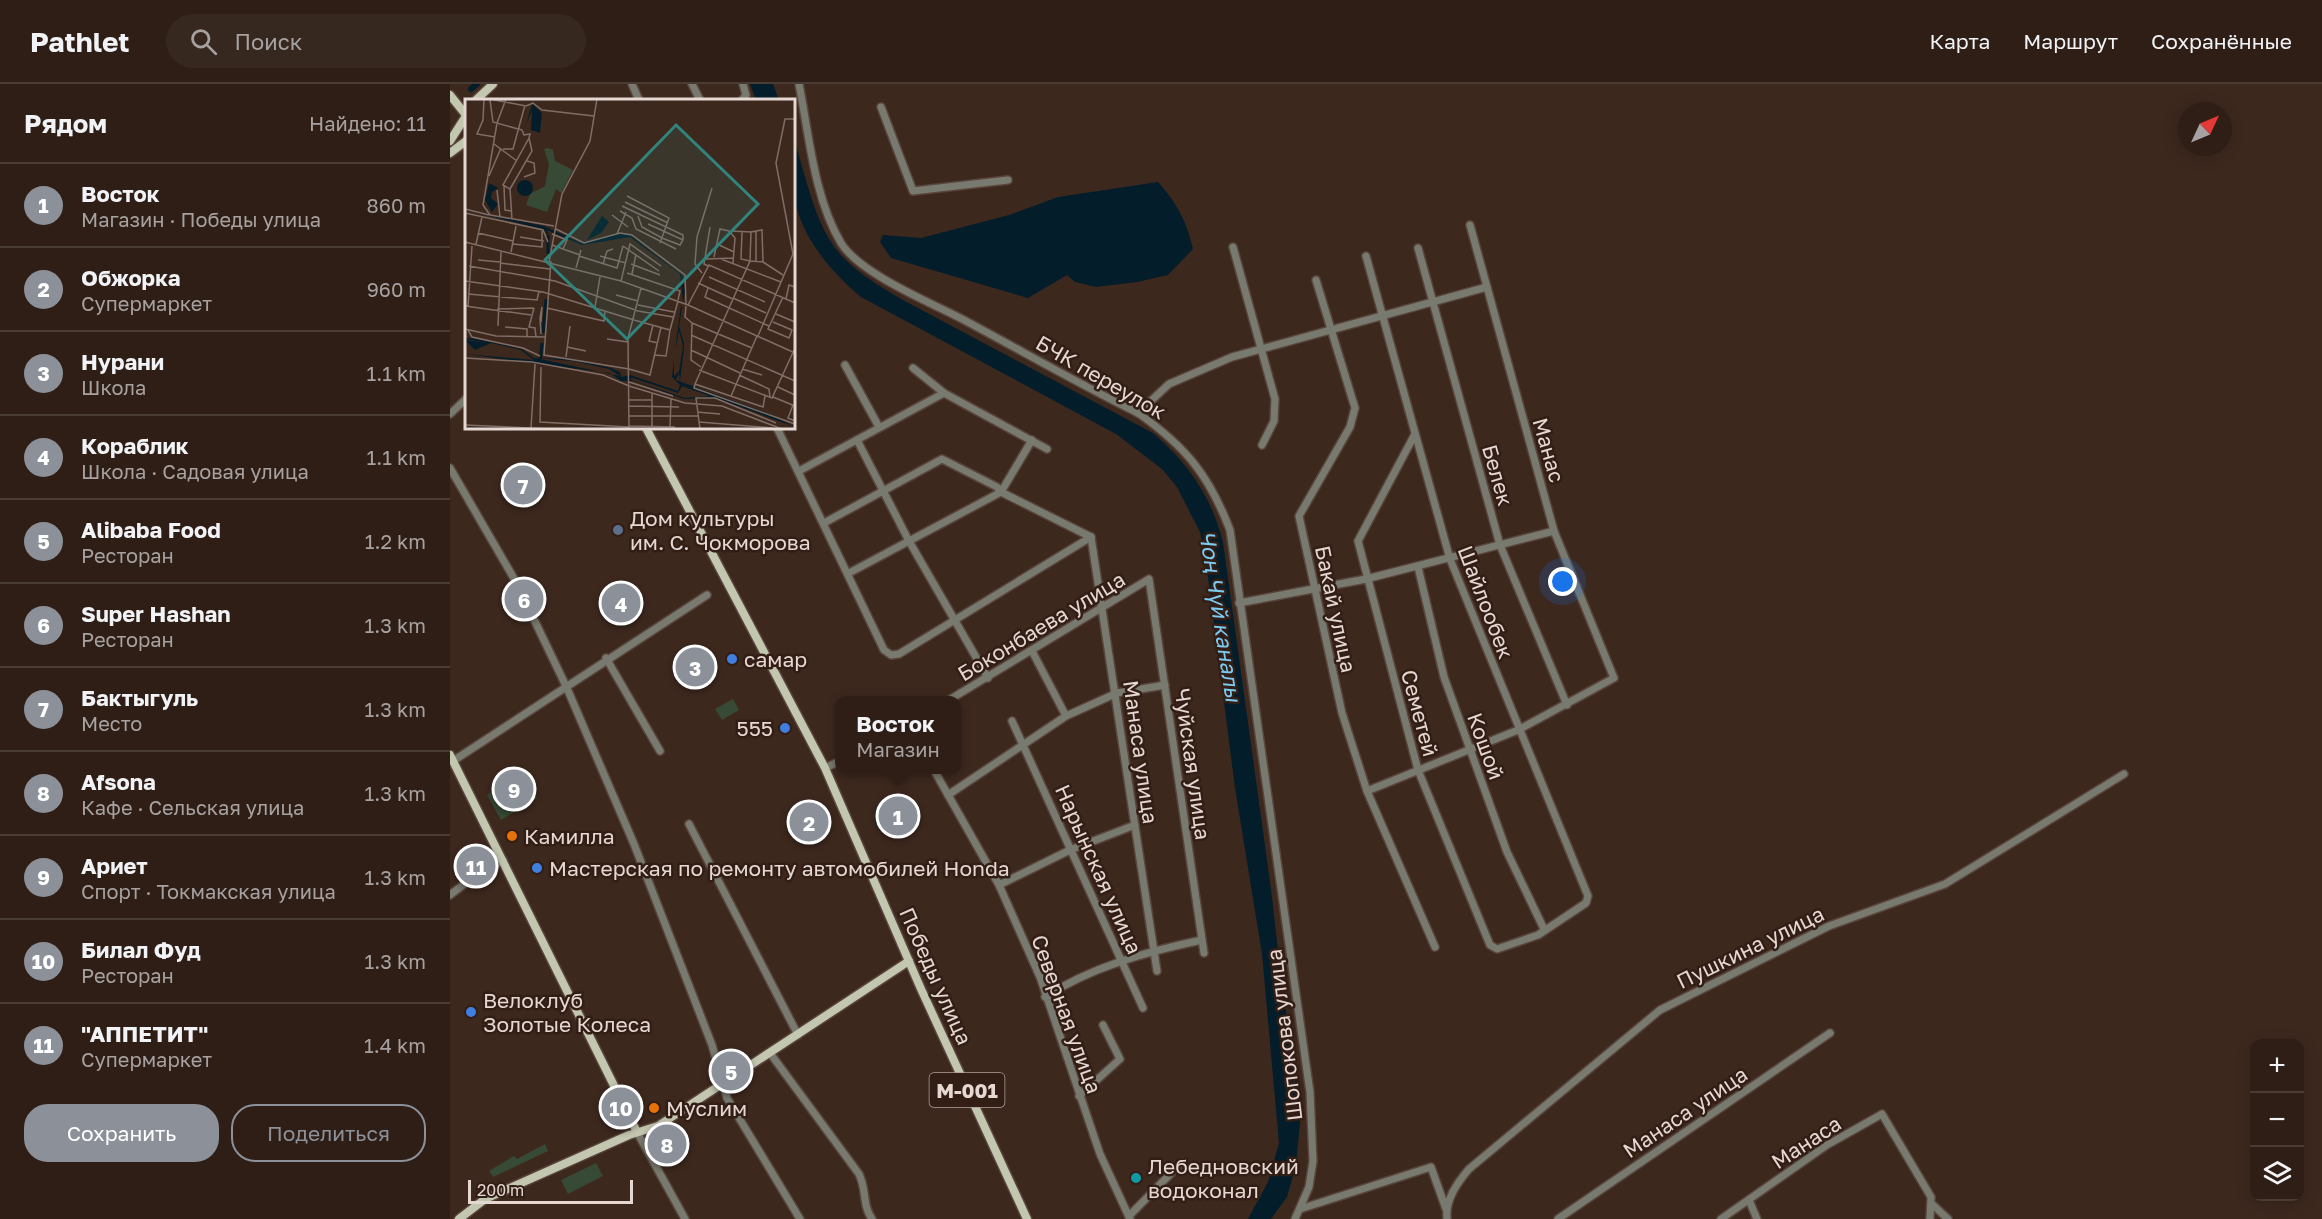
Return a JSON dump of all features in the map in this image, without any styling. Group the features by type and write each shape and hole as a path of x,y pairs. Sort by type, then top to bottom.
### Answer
{"main road":[{"path":"477,99 493,84"},
{"path":"450,95 465,114"},
{"path":"450,141 465,117"},
{"path":"450,153 465,142"},
{"name":"Победы улица","path":"647,429 794,705 825,768 909,961 1027,1219"},
{"path":"452,764 503,860 637,1132"},
{"path":"459,1219 485,1199 637,1132 658,1126 909,961"}],"street":[{"path":"632,84 639,99"},
{"path":"692,84 700,99"},
{"path":"743,84 746,95 743,99"},
{"name":"БЧК переулок","path":"799,84 814,171 842,244 866,265 905,291 963,319 1138,413 1162,430 1190,456 1218,499 1230,530 1277,855"},
{"path":"880,107 912,191 1008,180"},
{"name":"Манас","path":"1470,225 1554,531 1614,678 1567,705"},
{"path":"1233,248 1275,399 1274,422 1262,445"},
{"name":"Белек","path":"1418,248 1500,545 1567,705"},
{"name":"Шайлообек","path":"1366,256 1450,559 1518,730 1588,896 1586,903 1544,929"},
{"name":"Бакай улица","path":"1316,280 1355,408 1350,427 1299,516 1342,713 1367,791 1435,948"},
{"path":"1138,413 1169,384 1232,357 1487,287"},
{"path":"845,364 879,428"},
{"path":"913,368 944,393 1047,449"},
{"path":"799,471 944,393"},
{"path":"450,414 465,400"},
{"path":"778,429 849,573 884,650 891,655 899,654 955,622 1091,537"},
{"name":"Семетей","path":"1415,434 1358,541 1366,579 1418,770 1492,947 1497,950 1538,935 1544,929"},
{"path":"857,440 909,541 988,678"},
{"path":"849,573 999,490 1032,440"},
{"path":"824,523 942,459 1091,537"},
{"path":"450,468 516,582 566,686 634,844 712,1045 729,1102 800,1219"},
{"path":"1239,603 1366,579 1554,531"},
{"name":"Манаса улица","path":"1091,537 1117,693 1157,971"},
{"name":"Кошой","path":"1418,567 1444,677 1507,852 1544,929"},
{"name":"Боконбаева улица","path":"956,696 1149,579"},
{"name":"Чуйская улица","path":"1149,579 1203,953"},
{"path":"452,764 606,658 707,595"},
{"path":"1032,651 1066,716"},
{"path":"606,658 660,751"},
{"path":"948,795 1066,716 1117,693 1165,685"},
{"path":"1367,791 1518,730 1567,705"},
{"name":"Нарынская улица","path":"1012,721 1143,1008"},
{"path":"825,768 835,763"},
{"name":"Северная улица","path":"936,774 999,885 1040,977 1100,1154 1130,1217 1182,1162"},
{"name":"Пушкина улица","path":"1447,1219 1446,1209 1456,1184 1469,1169 1660,1010 1829,926 1945,884 2124,774"},
{"path":"689,824 798,1035"},
{"path":"999,885 1071,850 1135,825"},
{"name":"Шопокова улица","path":"1277,855 1310,1092 1313,1161 1309,1187 1296,1219"},
{"path":"450,895 503,860"},
{"path":"1045,997 1061,987 1153,950 1202,940"},
{"path":"1079,1096 1120,1059 1103,1025"},
{"name":"Манаса улица","path":"1563,1218 1830,1033"},
{"path":"770,1053 859,1174 864,1187 865,1208 872,1219"},
{"name":"Манаса","path":"1720,1219 1827,1145 1882,1114 1931,1197 1933,1205"},
{"path":"637,1132 685,1219"},
{"path":"1300,1209 1431,1167 1446,1209"},
{"path":"1749,1200 1756,1219"},
{"path":"1930,1219 1933,1205"},
{"path":"1933,1205 1948,1219"}],"green space":[{"path":"733,699 739,710 722,720 715,709"},
{"path":"520,766 537,798 501,820 487,795 505,783 502,775"},
{"path":"545,1144 548,1151 493,1177 489,1171 514,1156 517,1159"},
{"path":"596,1163 603,1176 568,1194 561,1180"}],"water":[{"path":"750,84 773,84 779,99 756,99"},
{"name":"Чоң Чүй каналы","path":"795,143 812,200 824,230 841,255 855,268 901,299 1153,433 1188,469 1205,495 1223,542 1271,889 1283,994 1302,1101 1296,1165 1287,1197 1271,1219 1248,1219 1268,1182 1279,1143 1262,954 1235,788 1205,554 1200,532 1177,487 1162,469 1116,434 861,297 819,253 810,240 795,201"},
{"path":"1158,182 1180,213 1193,249 1168,275 1137,282 1096,287 1075,282 1067,275 1028,298 891,258 880,242 883,235 921,238 1009,215 1058,197"}],"waterway":[{"path":"471,89 477,84"}],"place":[{"name":"Бактыгуль","path":"523,485"},
{"name":"Дом культуры им. С. Чокморова","path":"618,530"},
{"name":"Super Hashan","path":"524,599"},
{"name":"Кораблик","path":"621,603"},
{"name":"самар","path":"732,659"},
{"name":"Нурани","path":"695,667"},
{"name":"555","path":"785,728"},
{"name":"Ариет","path":"514,789"},
{"name":"Восток","path":"898,816"},
{"name":"Обжорка","path":"809,822"},
{"name":"Камилла","path":"512,836"},
{"name":"\"АППЕТИТ\"","path":"476,866"},
{"name":"Мастерская по ремонту автомобилей Honda","path":"537,868"},
{"name":"Велоклуб Золотые Колеса","path":"471,1012"},
{"name":"Alibaba Food","path":"731,1071"},
{"name":"Билал Фуд","path":"621,1107"},
{"name":"Муслим","path":"654,1108"},
{"name":"Afsona","path":"667,1144"},
{"name":"Лебедновский водоконал","path":"1136,1178"}]}
